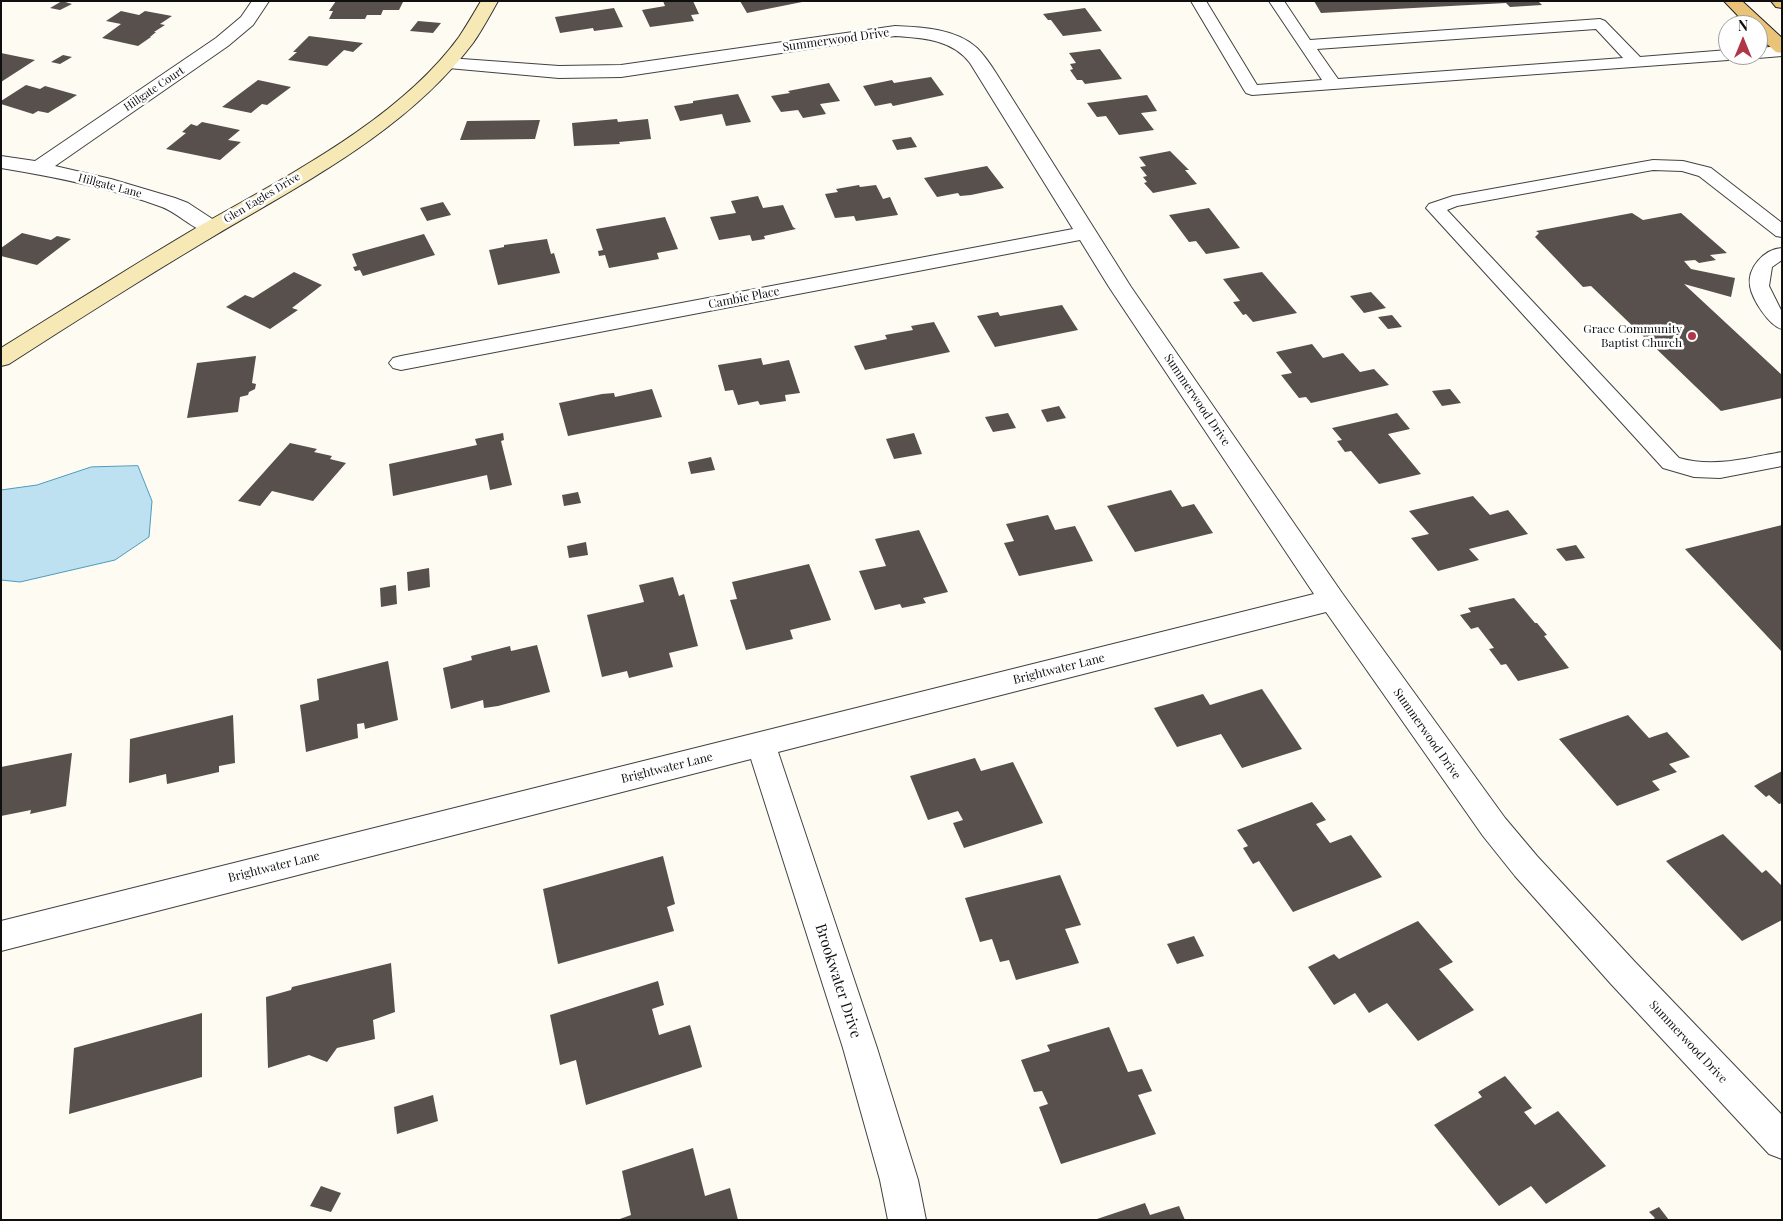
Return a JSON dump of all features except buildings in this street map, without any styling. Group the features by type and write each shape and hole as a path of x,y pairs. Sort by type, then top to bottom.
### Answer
{"main road":[{"path":"1732,1 1747,15"},
{"path":"1768,36 1782,49"}],"street":[{"name":"Hillgate Court","path":"38,168 222,42 247,21 262,1"},
{"name":"Glen Eagles Drive","path":"1,359 375,127 404,105 448,63 478,26 490,1"},
{"name":"Summerwood Drive","path":"448,63 588,73 621,71 878,33 912,32 936,35 954,42 971,52 987,73 1120,287 1332,600 1494,827 1623,973 1782,1141"},
{"name":"Hillgate Lane","path":"1,162 38,168 168,202 182,207 213,228"},
{"name":"Cambie Place","path":"401,363 1086,233"},
{"name":"Brightwater Lane","path":"1,936 1332,600"},
{"name":"Brookwater Drive","path":"761,744 860,1048 900,1180 907,1220"}],"lane":[{"path":"1198,1 1252,90 1718,56"},
{"path":"1276,1 1333,84"},
{"path":"1306,45 1600,24 1636,62"},
{"path":"1768,51 1782,49"},
{"path":"1782,232 1706,172 1683,166 1653,165 1453,201 1435,208 1670,463 1694,470 1720,471 1782,459"},
{"path":"1782,254 1778,254 1763,265 1759,286 1773,314 1782,323"}],"water":[{"path":"138,466 152,501 149,537 115,560 20,582 1,580 1,490 37,485 91,467"}],"place":[{"name":"Grace Community Baptist Church","path":"1692,336"}]}
